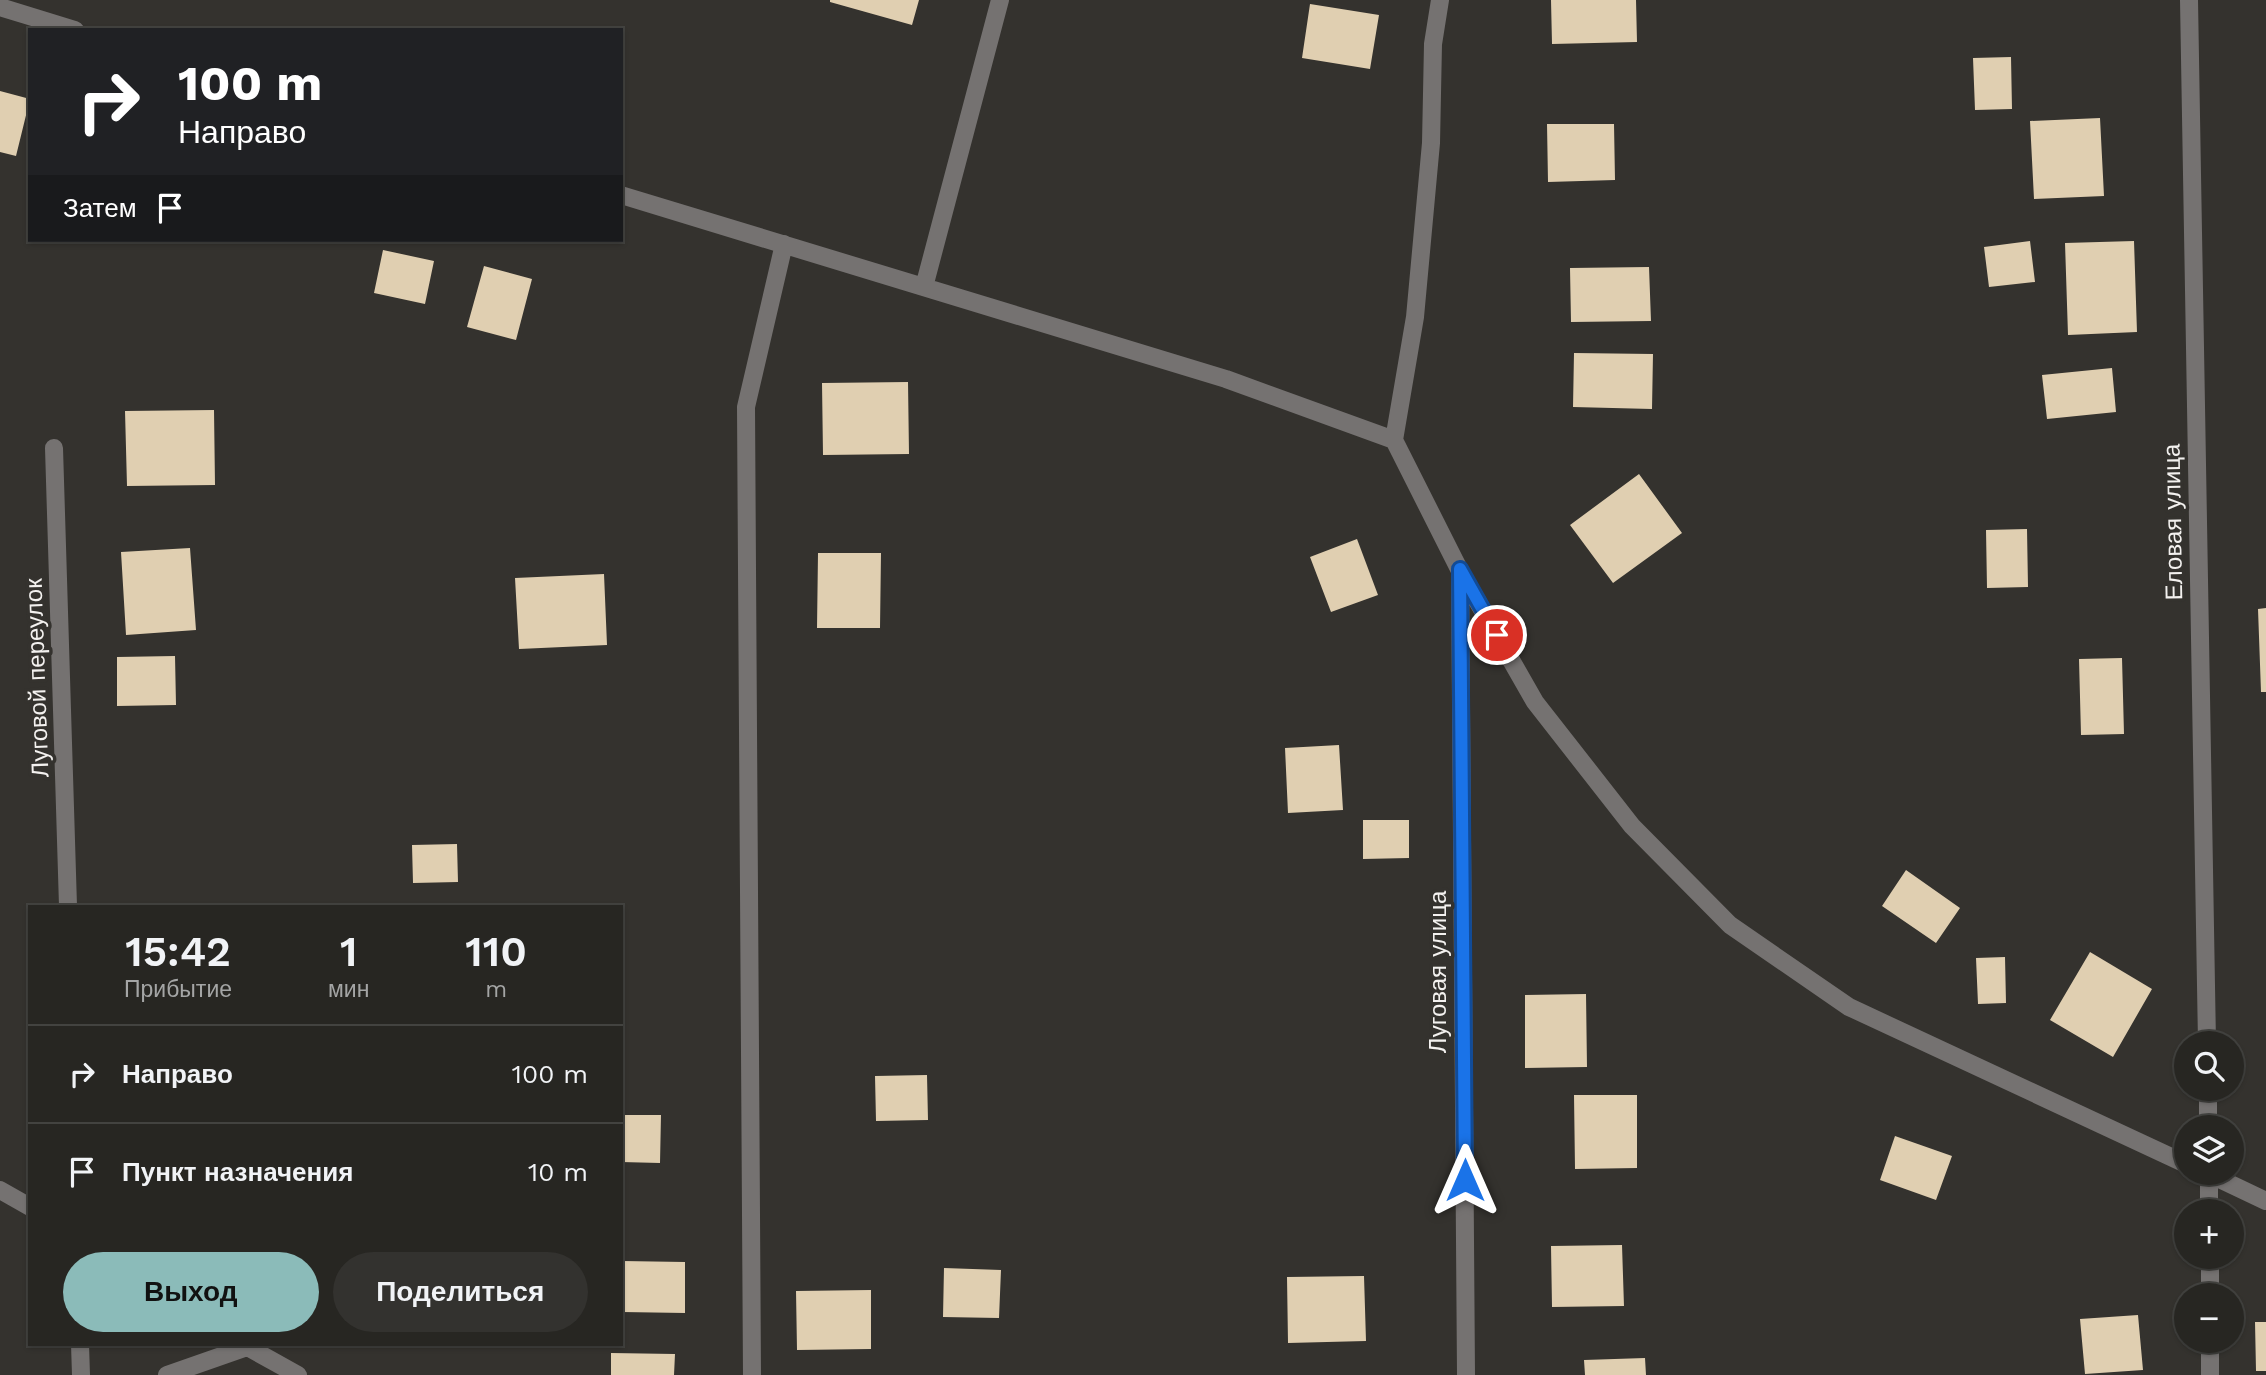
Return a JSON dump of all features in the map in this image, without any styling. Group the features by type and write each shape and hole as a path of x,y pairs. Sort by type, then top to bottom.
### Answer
{"street":[{"path":"924,287 1000,0"},
{"path":"1440,0 1433,44 1431,143 1415,317 1394,440 1460,569 1535,702 1632,826 1730,925 1849,1007 2174,1158"},
{"name":"Еловая улица","path":"2189,0 2207,1031"},
{"path":"0,7 68,28"},
{"path":"623,196 1226,379 1394,440"},
{"path":"752,1375 746,407 784,244"},
{"name":"Луговой переулок","path":"54,448 68,905"},
{"name":"Луговая улица","path":"1460,569 1466,1375"},
{"path":"2234,1185 2266,1200"},
{"path":"0,1190 28,1206"},
{"path":"80,1346 81,1375"},
{"path":"167,1375 245,1346 298,1375"},
{"path":"2210,1353 2210,1375"}],"building":[{"path":"830,0 919,0 912,25"},
{"path":"1551,0 1636,0 1637,42 1552,44"},
{"path":"1310,4 1379,15 1370,69 1302,58"},
{"path":"2011,57 2012,109 1975,110 1973,58"},
{"path":"0,91 28,98 28,107 16,156 0,152"},
{"path":"2100,118 2104,196 2034,199 2030,121"},
{"path":"1547,124 1614,124 1615,180 1548,182"},
{"path":"2030,241 2035,282 1989,287 1984,247"},
{"path":"2134,241 2137,332 2068,335 2065,243"},
{"path":"383,250 434,261 425,304 374,293"},
{"path":"484,266 532,279 516,340 467,327"},
{"path":"1649,267 1651,321 1571,322 1570,268"},
{"path":"1574,353 1653,354 1652,409 1573,407"},
{"path":"2112,368 2116,412 2047,419 2042,375"},
{"path":"908,382 909,454 823,455 822,383"},
{"path":"214,410 215,485 127,486 125,411"},
{"path":"1639,474 1682,533 1613,583 1570,525"},
{"path":"2027,529 2028,587 1987,588 1986,530"},
{"path":"1357,539 1378,595 1331,612 1310,557"},
{"path":"190,548 196,630 126,635 121,552"},
{"path":"818,553 881,553 880,628 817,628"},
{"path":"604,574 607,645 519,649 515,578"},
{"path":"2266,608 2266,692 2261,692 2258,609"},
{"path":"175,656 176,705 117,706 117,657"},
{"path":"2122,658 2124,734 2081,735 2079,659"},
{"path":"1339,745 1343,810 1288,813 1285,748"},
{"path":"1363,820 1409,820 1409,858 1363,859"},
{"path":"457,844 458,882 413,883 412,845"},
{"path":"1906,870 1960,908 1936,943 1882,906"},
{"path":"2090,952 2152,989 2113,1057 2050,1020"},
{"path":"2005,957 2006,1003 1978,1004 1976,958"},
{"path":"1586,994 1587,1067 1525,1068 1525,995"},
{"path":"927,1075 928,1120 876,1121 875,1076"},
{"path":"1574,1095 1637,1095 1637,1168 1575,1169"},
{"path":"623,1115 661,1115 660,1163 623,1162"},
{"path":"1895,1136 1952,1156 1936,1200 1880,1180"},
{"path":"1622,1245 1624,1306 1552,1307 1551,1246"},
{"path":"623,1261 685,1262 685,1313 623,1312"},
{"path":"944,1268 1001,1270 999,1318 943,1317"},
{"path":"1364,1276 1366,1341 1288,1343 1287,1277"},
{"path":"871,1290 871,1349 797,1350 796,1291"},
{"path":"2138,1315 2143,1370 2085,1374 2080,1319"},
{"path":"2255,1322 2266,1322 2266,1371 2256,1371"},
{"path":"611,1353 675,1354 674,1375 611,1375"},
{"path":"1645,1358 1646,1375 1585,1375 1584,1360"}],"route":[{"path":"1465,1180 1460,569 1497,635"}]}
